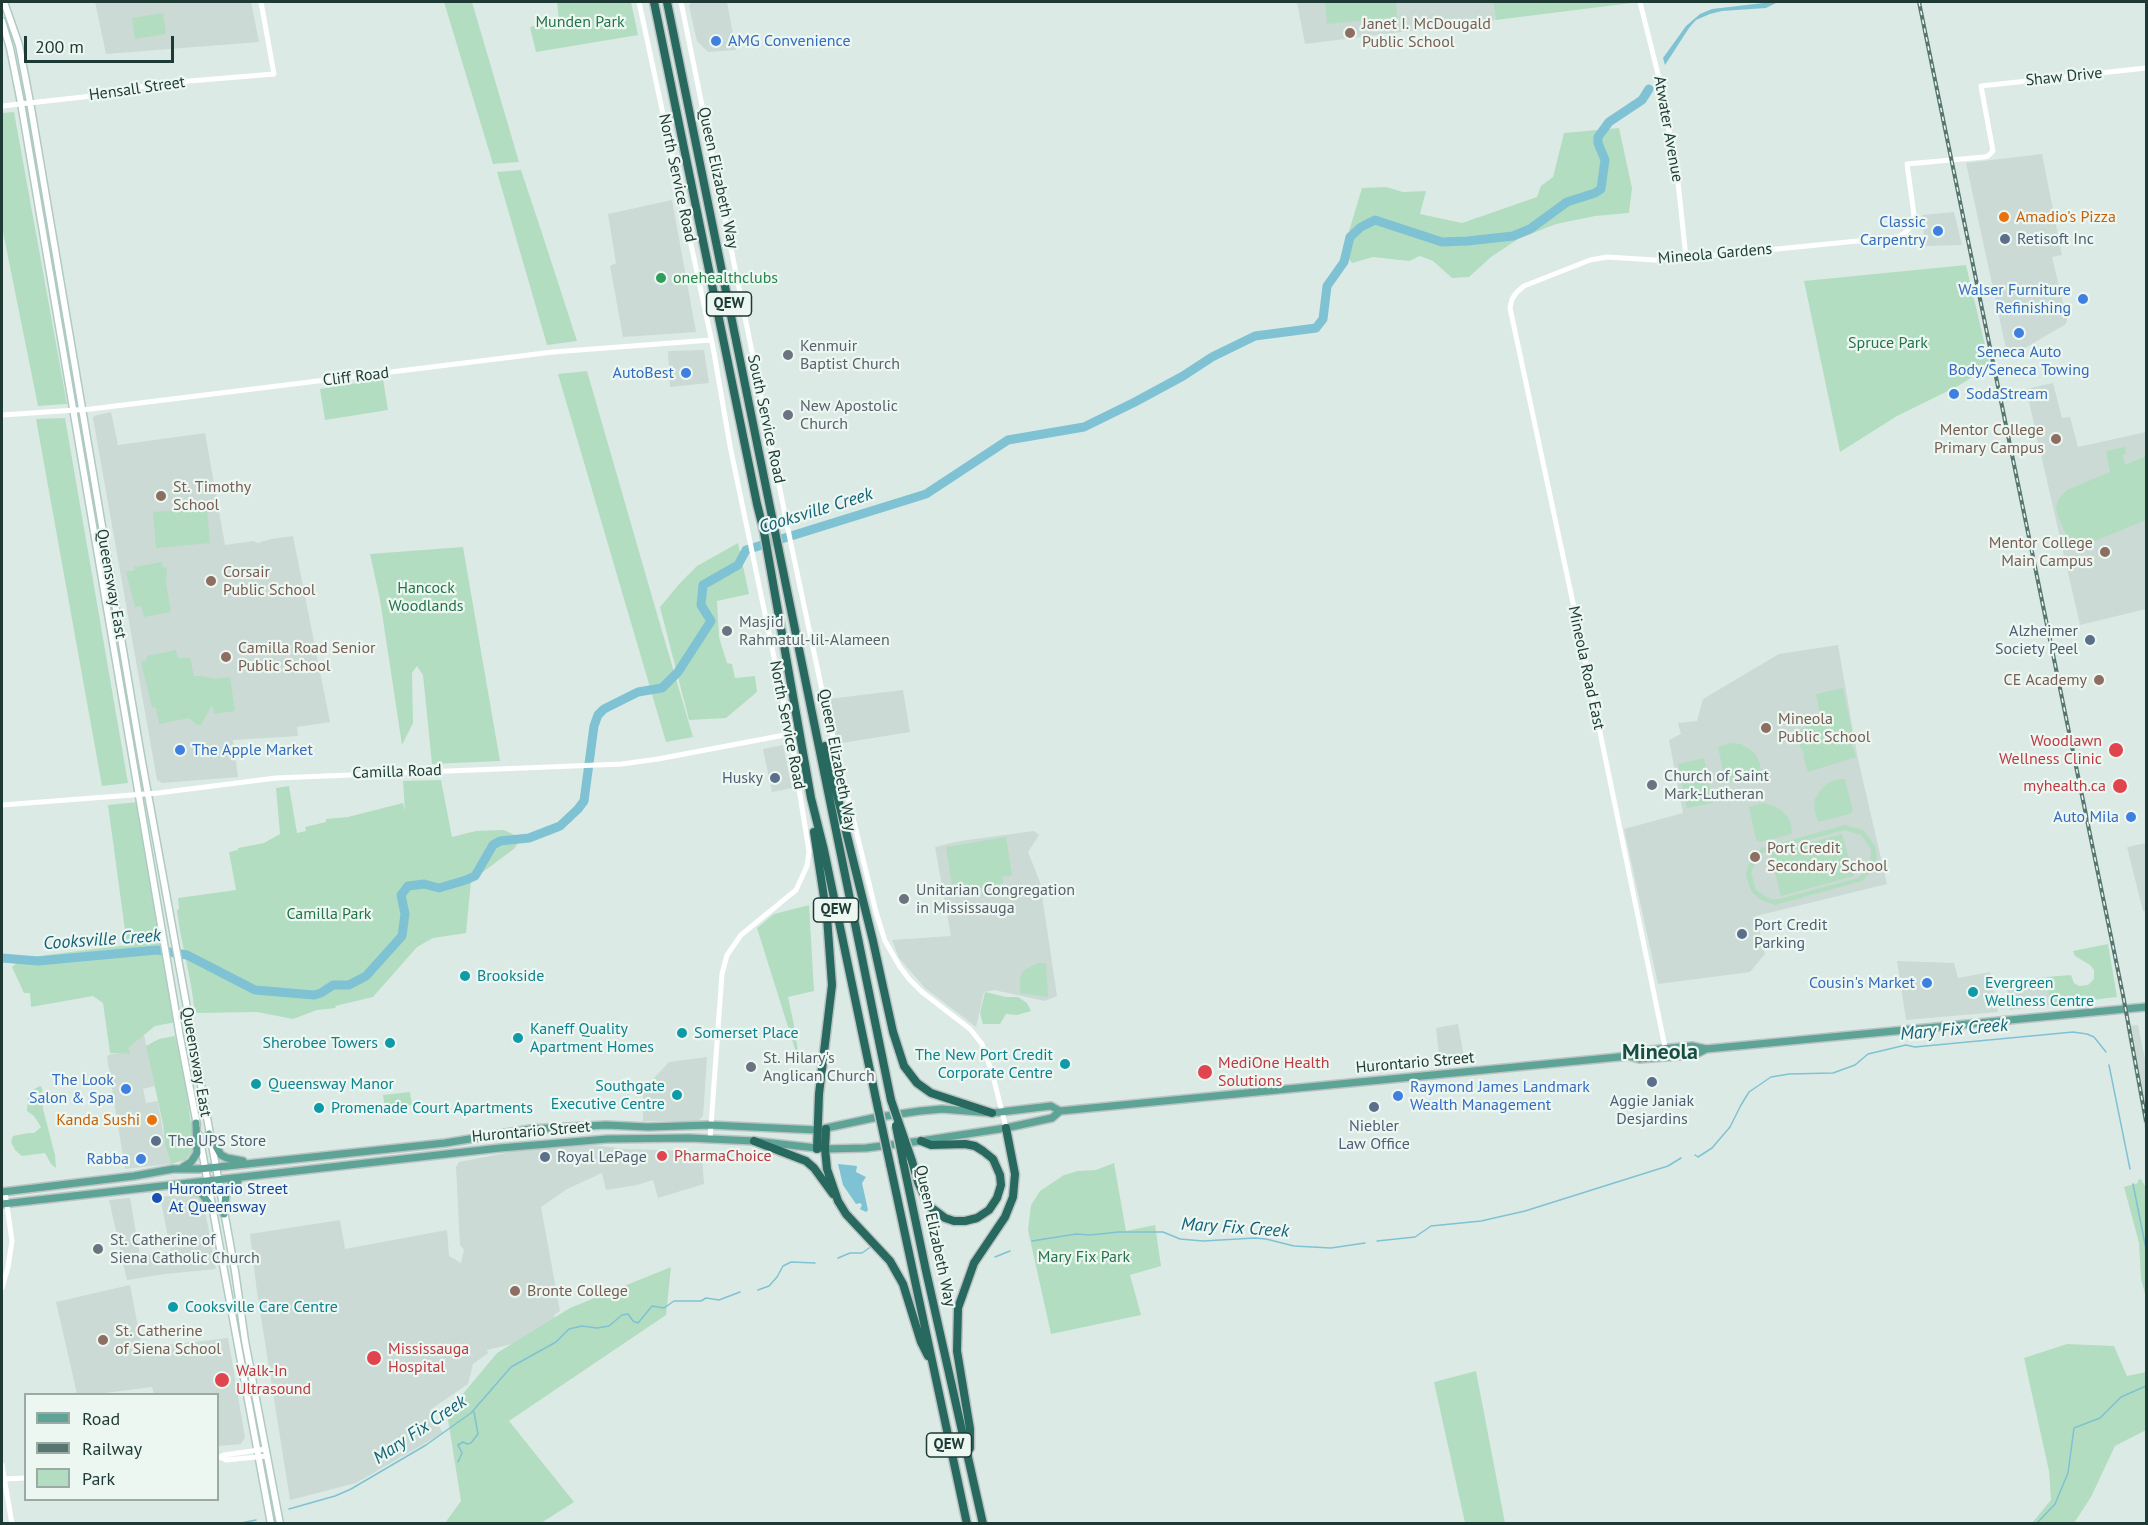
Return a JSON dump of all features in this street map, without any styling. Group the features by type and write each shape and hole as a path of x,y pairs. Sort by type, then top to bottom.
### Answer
{"highway":[{"name":"Queen Elizabeth Way","path":"654,2 764,532 810,798 826,861 967,1524"},
{"name":"Queen Elizabeth Way","path":"667,2 776,527 832,816 891,1100 908,1161 926,1271 983,1524"},
{"path":"813,713 822,736 893,1032 904,1066 917,1083 931,1093 992,1113"},
{"path":"810,798 827,917 832,985 819,1094 821,1149 838,1201"},
{"path":"970,1463 970,1429 957,1351 958,1308 974,1263 1005,1216 1013,1197 1015,1174 1006,1128"},
{"path":"754,1141 807,1161 846,1214 891,1262 903,1284 921,1342 933,1367"},
{"path":"908,1161 929,1206 945,1218 965,1221 977,1218 989,1210 997,1198 1001,1185 1000,1175 993,1159 975,1146 931,1145 921,1142"}],"main road":[{"name":"Queensway East","path":"4,2 19,45 30,102 147,794 280,1524"},
{"name":"Queensway East","path":"2,21 21,103 138,794 196,1123 271,1524"},
{"name":"Hurontario Street","path":"3,1192 173,1169 205,1168 446,1143 531,1129 606,1125 710,1125 822,1130 873,1118 920,1111 942,1109 992,1113 1051,1106 1060,1111 1629,1056 1639,1059 1666,1053 1694,1055 1706,1049 2146,1007"},
{"name":"Hurontario Street","path":"4,1204 523,1146 624,1138 754,1141 821,1149 866,1148 921,1142 1006,1128 1052,1118 1060,1111"},
{"path":"173,1169 187,1166 194,1158 198,1149 196,1123"},
{"path":"209,1134 217,1150 225,1157 254,1162"},
{"path":"224,1214 226,1193 232,1183 246,1177"},
{"path":"178,1185 201,1193 213,1209"}],"street":[{"name":"Hensall Street","path":"2,106 110,94 157,84 274,74 261,2"},
{"name":"North Service Road","path":"639,2 711,340 752,557 790,734 809,851 807,866 796,890 741,935 727,955 722,974 710,1139"},
{"name":"South Service Road","path":"681,2 786,522 834,741 885,941 900,967 922,992 970,1029 978,1038 988,1056 1006,1128"},
{"name":"Atwater Avenue","path":"1640,2 1658,74 1677,171 1686,258"},
{"name":"Shaw Drive","path":"1912,225 1914,215 1907,164 1984,157 1994,149 1981,86 2146,68"},
{"name":"Mineola Gardens","path":"1519,290 1582,263 1607,257 1655,261 1899,237 1912,225"},
{"name":"Mineola Road East","path":"1519,290 1512,299 1510,308 1666,1053"},
{"name":"Cliff Road","path":"2,415 81,410 553,352 711,340"},
{"name":"Camilla Road","path":"2,805 147,794 276,778 599,765 658,759 790,734"},
{"path":"2,1288 11,1255 11,1230 3,1192"},
{"path":"219,1458 224,1455 266,1452"},
{"path":"2,1466 12,1524"},
{"path":"3,1479 24,1478"}],"shaded area":[{"path":"95,2 251,2 259,42 106,54"},
{"path":"692,2 727,2 736,50 708,52 697,41 689,6"},
{"name":"Janet I. McDougald Public School","path":"1297,2 1493,2 1496,20 1305,44"},
{"path":"2042,154 2062,255 2052,257 2067,319 2066,324 2008,358 1966,163"},
{"path":"672,200 696,332 623,337 610,266 616,263 608,214"},
{"path":"1954,212 1962,245 1925,246 1922,215"},
{"path":"704,350 709,383 670,387 668,351"},
{"name":"Mentor College Main Campus","path":"2053,383 2062,418 2070,417 2078,447 2146,432 2146,609 2080,625 2026,389"},
{"path":"111,412 118,445 205,433 225,545 253,541 258,543 293,536 330,722 297,727 298,736 233,740 238,777 162,783 157,780 93,418"},
{"name":"Port Credit Secondary School","path":"1838,645 1858,759 1887,884 1756,916 1765,954 1750,972 1658,984 1624,829 1683,813 1669,740 1681,734 1678,723 1697,721 1703,699 1779,654"},
{"path":"903,690 910,732 836,744 828,699"},
{"path":"783,745 792,788 772,792 763,749"},
{"path":"1034,831 1039,835 1028,852 1040,882 1057,996 1045,1001 994,990 984,992 976,1027 925,988 899,958 892,940 951,936 935,847 960,841"},
{"path":"2146,843 2146,911 2143,911 2127,847"},
{"path":"1897,961 1954,963 1958,978 1990,972 1998,1012 1906,1020"},
{"path":"2046,977 2051,1005 2010,1010 2006,982"},
{"path":"1458,1024 1465,1062 1440,1063 1436,1028"},
{"path":"2138,1025 2146,1064 2146,1135 2126,1026"},
{"path":"144,1035 155,1086 143,1089 146,1103 158,1101 165,1146 171,1164 125,1169 107,1057 110,1054 128,1053 127,1048"},
{"path":"707,1057 703,1116 698,1121 643,1121 643,1090 669,1062"},
{"name":"Mississauga Hospital","path":"593,1145 625,1149 698,1151 702,1156 704,1184 658,1198 653,1180 606,1190 602,1173 567,1189 541,1207 560,1311 554,1315 557,1333 487,1350 488,1353 473,1364 468,1384 430,1410 443,1433 356,1483 290,1500 250,1234 340,1220 345,1249 447,1230 449,1256 461,1263 464,1250 460,1245 456,1167 459,1162 516,1151"},
{"path":"192,1193 203,1200 216,1269 127,1280 109,1200 130,1198 140,1256 171,1252 160,1197"},
{"path":"130,1285 142,1348 228,1338 245,1437 241,1444 219,1446 219,1393 154,1393 152,1387 105,1393 77,1393 56,1302"}],"green space":[{"path":"444,2 472,2 519,162 493,164"},
{"name":"Munden Park","path":"557,2 631,2 638,35 536,52 530,27 559,20"},
{"path":"1325,2 1396,2 1397,17 1327,24"},
{"path":"1493,2 1631,2 1632,3 1496,20"},
{"path":"163,13 166,34 135,39 132,18"},
{"path":"14,112 67,404 38,406 2,227 2,113"},
{"path":"1619,128 1632,188 1629,213 1595,216 1556,224 1518,239 1491,257 1469,277 1452,278 1433,261 1420,256 1409,261 1373,257 1352,263 1343,251 1362,188 1386,187 1403,192 1426,191 1420,214 1462,223 1537,197 1541,186 1553,177 1564,133"},
{"path":"521,170 577,341 547,345 497,172"},
{"name":"Spruce Park","path":"1966,265 1990,366 1958,386 1897,416 1840,452 1804,281"},
{"path":"587,371 693,737 666,742 558,374"},
{"path":"383,379 388,410 325,420 320,389"},
{"path":"65,418 128,783 102,786 36,419"},
{"path":"2125,447 2126,454 2123,455 2125,465 2146,456 2146,520 2090,543 2081,544 2073,541 2066,535 2058,516 2056,507 2059,498 2067,490 2110,472 2106,451"},
{"path":"207,508 210,543 156,548 153,512"},
{"path":"738,543 749,594 717,601 719,637 727,663 732,664 735,678 755,676 757,692 726,718 689,720 660,607 697,566"},
{"name":"Hancock Woodlands","path":"463,547 500,761 432,764 423,675 417,666 412,673 413,723 402,745 380,600 370,554"},
{"path":"162,562 163,568 167,567 166,583 171,612 144,617 141,606 135,607 126,572 135,570 134,567"},
{"path":"176,650 178,658 190,658 194,676 215,679 230,677 235,711 214,714 212,705 201,725 197,725 189,718 159,724 156,708 152,707 141,662 147,660 147,656"},
{"path":"1843,688 1854,740 1851,741 1856,757 1808,772 1803,756 1805,755 1794,737 1795,733 1821,719 1816,694"},
{"path":"1731,743 1741,744 1756,755 1761,773 1729,782 1725,780 1718,747"},
{"path":"1704,758 1713,803 1687,808 1678,764"},
{"path":"1845,779 1853,811 1850,814 1818,822 1814,809 1815,799 1820,791 1835,780"},
{"name":"Camilla Park","path":"441,780 452,837 476,831 504,830 521,838 515,848 471,881 466,933 433,938 417,947 373,997 335,1006 336,1008 317,1010 293,1019 257,1012 195,1013 177,911 178,898 236,890 229,852 264,843 280,834 276,788 289,786 297,833 306,831 305,827 326,822 326,819 348,817 403,803 405,811 403,781"},
{"path":"138,802 176,1022 155,1026 128,1048 130,1054 110,1053 103,1003 93,996 31,1007 30,993 24,993 12,967 23,958 127,945 108,805"},
{"path":"1762,803 1780,809 1787,816 1792,834 1760,842 1756,840 1749,807"},
{"path":"1845,825 1863,830 1875,846 1877,856 1874,868 1862,881 1775,905 1761,900 1751,891 1746,876 1753,856 1762,848","holes":["1845,830 1861,835 1871,849 1870,865 1858,878 1779,899 1770,899 1756,890 1751,873 1757,858 1764,852"]},
{"path":"1842,834 1854,876 1781,896 1770,853"},
{"path":"1006,837 1012,875 1002,877 1003,883 966,892 963,890 962,883 952,885 946,847"},
{"path":"809,905 814,991 788,997 800,1065 757,928 774,914"},
{"path":"2108,944 2117,997 2051,1005 2046,977 2071,975 2074,983 2079,986 2088,985 2094,979 2094,970 2075,956 2073,951"},
{"path":"1038,963 1046,963 1048,997 1020,993 1020,977 1024,970"},
{"path":"985,992 1018,997 1027,1003 1031,1011 1017,1015 1006,1014 1000,1024 983,1024 980,1013"},
{"path":"175,1036 185,1080 194,1146 193,1151 185,1160 171,1164 165,1146 163,1124 146,1046 159,1039"},
{"path":"40,1086 56,1168 45,1153 22,1156 11,1142 13,1136 34,1133 41,1127 34,1116 27,1111 31,1091"},
{"path":"410,1092 412,1105 385,1109 383,1095"},
{"name":"Mary Fix Park","path":"1114,1163 1126,1231 1155,1225 1161,1266 1130,1275 1141,1315 1051,1334 1028,1230 1031,1205 1040,1191 1064,1175 1096,1170"},
{"path":"2141,1179 2146,1188 2146,1297 2141,1279 2139,1243 2124,1187 2138,1183"},
{"path":"671,1267 666,1315 509,1421 574,1502 541,1523 445,1523 461,1501 447,1413 497,1353 570,1308"},
{"path":"2067,1344 2114,1346 2127,1376 2146,1372 2146,1430 2115,1446 2091,1497 2074,1523 2032,1523 2051,1500 2049,1471 2024,1358"},
{"path":"1476,1371 1505,1523 1465,1523 1434,1382"}],"water":[{"path":"1778,2 1766,8 1722,11 1696,20 1665,65 1663,58 1686,26 1700,14 1712,9"},
{"path":"838,1164 857,1166 856,1172 866,1177 862,1183 868,1210 866,1212 860,1209 862,1205 856,1204 843,1185"}],"waterway":[{"name":"Cooksville Creek","path":"2,958 38,961 157,950 187,955 255,990 314,995 333,985 349,985 366,976 402,936 405,914 401,895 408,886 424,884 439,888 475,876 493,845 500,841 529,838 560,826 578,809 584,801 594,726 598,715 604,709 638,692 662,688 678,672 711,621 701,605 703,585 738,565 746,550 926,494 1008,440 1084,427 1135,402 1212,357 1255,336 1316,328 1323,319 1327,286 1344,262 1350,237 1361,227 1375,220 1442,242 1513,236 1530,229 1567,202 1601,189 1605,160 1598,137 1609,122 1642,100 1649,89"},
{"name":"Mary Fix Creek","path":"1695,1155 1698,1157 1712,1148 1730,1127 1749,1092 1771,1077 1789,1074 1833,1073 1855,1065 1868,1054 1906,1045 1915,1047 2073,1032 2094,1037 2106,1052"},
{"name":"Mary Fix Creek","path":"2109,1065 2130,1169"},
{"name":"Mary Fix Creek","path":"1377,1241 1415,1237 1431,1226 1481,1221 1525,1211 1668,1166 1681,1158"},
{"name":"Mary Fix Creek","path":"2133,1184 2146,1249"},
{"name":"Mary Fix Creek","path":"1032,1241 1076,1234 1163,1232 1180,1239 1203,1241 1255,1238 1294,1246 1331,1248 1365,1243"},
{"name":"Mary Fix Creek","path":"838,1258 850,1253 862,1253 872,1246"},
{"name":"Mary Fix Creek","path":"995,1257 1010,1251"},
{"name":"Mary Fix Creek","path":"758,1290 769,1286 783,1266 791,1262 815,1263"},
{"name":"Mary Fix Creek","path":"289,1509 351,1489 426,1445 471,1413 511,1367 556,1342 569,1329 582,1326 597,1328 609,1326 622,1315 628,1314 633,1321 638,1323 652,1306 664,1308 674,1301 701,1301 706,1298 719,1300 740,1292"},
{"path":"2036,1524 2055,1504 2068,1473 2074,1428 2100,1418 2121,1397 2146,1386"},
{"path":"458,1462 462,1453 458,1445 463,1442 471,1443 478,1434 474,1412"},
{"name":"Mary Fix Creek","path":"236,1524 256,1520"}],"railway":[{"path":"1919,2 2123,995 2146,1121"}],"place":[{"name":"Janet I. McDougald Public School","path":"1350,33"},
{"name":"AMG Convenience","path":"716,41"},
{"name":"Amadio's Pizza","path":"2004,217"},
{"name":"Classic Carpentry","path":"1938,231"},
{"name":"Retisoft Inc","path":"2005,239"},
{"name":"onehealthclubs","path":"661,278"},
{"name":"Walser Furniture Refinishing","path":"2083,299"},
{"name":"Seneca Auto Body/Seneca Towing","path":"2019,333"},
{"name":"Kenmuir Baptist Church","path":"788,355"},
{"name":"AutoBest","path":"686,373"},
{"name":"SodaStream","path":"1954,394"},
{"name":"New Apostolic Church","path":"788,415"},
{"name":"Mentor College Primary Campus","path":"2056,439"},
{"name":"St. Timothy School","path":"161,496"},
{"name":"Mentor College Main Campus","path":"2105,552"},
{"name":"Corsair Public School","path":"211,581"},
{"name":"Masjid Rahmatul-lil-Alameen","path":"727,631"},
{"name":"Alzheimer Society Peel","path":"2090,640"},
{"name":"Camilla Road Senior Public School","path":"226,657"},
{"name":"CE Academy","path":"2099,680"},
{"name":"Mineola Public School","path":"1766,728"},
{"name":"The Apple Market","path":"180,750"},
{"name":"Woodlawn Wellness Clinic","path":"2116,750"},
{"name":"Husky","path":"775,778"},
{"name":"Church of Saint Mark-Lutheran","path":"1652,785"},
{"name":"myhealth.ca","path":"2120,786"},
{"name":"Auto Mila","path":"2131,817"},
{"name":"Port Credit Secondary School","path":"1755,857"},
{"name":"Unitarian Congregation in Mississauga","path":"904,899"},
{"name":"Port Credit Parking","path":"1742,934"},
{"name":"Brookside","path":"465,976"},
{"name":"Cousin's Market","path":"1927,983"},
{"name":"Evergreen Wellness Centre","path":"1973,992"},
{"name":"Somerset Place","path":"682,1033"},
{"name":"Kaneff Quality Apartment Homes","path":"518,1038"},
{"name":"Sherobee Towers","path":"390,1043"},
{"name":"The New Port Credit Corporate Centre","path":"1065,1064"},
{"name":"St. Hilary's Anglican Church","path":"751,1067"},
{"name":"MediOne Health Solutions","path":"1205,1072"},
{"name":"Aggie Janiak Desjardins","path":"1652,1082"},
{"name":"Queensway Manor","path":"256,1084"},
{"name":"The Look Salon & Spa","path":"126,1089"},
{"name":"Southgate Executive Centre","path":"677,1095"},
{"name":"Raymond James Landmark Wealth Management","path":"1398,1096"},
{"name":"Niebler Law Office","path":"1374,1107"},
{"name":"Promenade Court Apartments","path":"319,1108"},
{"name":"Kanda Sushi","path":"152,1120"},
{"name":"The UPS Store","path":"156,1141"},
{"name":"PharmaChoice","path":"662,1156"},
{"name":"Royal LePage","path":"545,1157"},
{"name":"Rabba","path":"141,1159"},
{"name":"Hurontario Street At Queensway","path":"157,1198"},
{"name":"St. Catherine of Siena Catholic Church","path":"98,1249"},
{"name":"Bronte College","path":"515,1291"},
{"name":"Cooksville Care Centre","path":"173,1307"},
{"name":"St. Catherine of Siena School","path":"103,1340"},
{"name":"Mississauga Hospital","path":"374,1358"},
{"name":"Walk-In Ultrasound","path":"222,1380"}],"district":[{"name":"Mineola","path":"1660,1053"}]}
